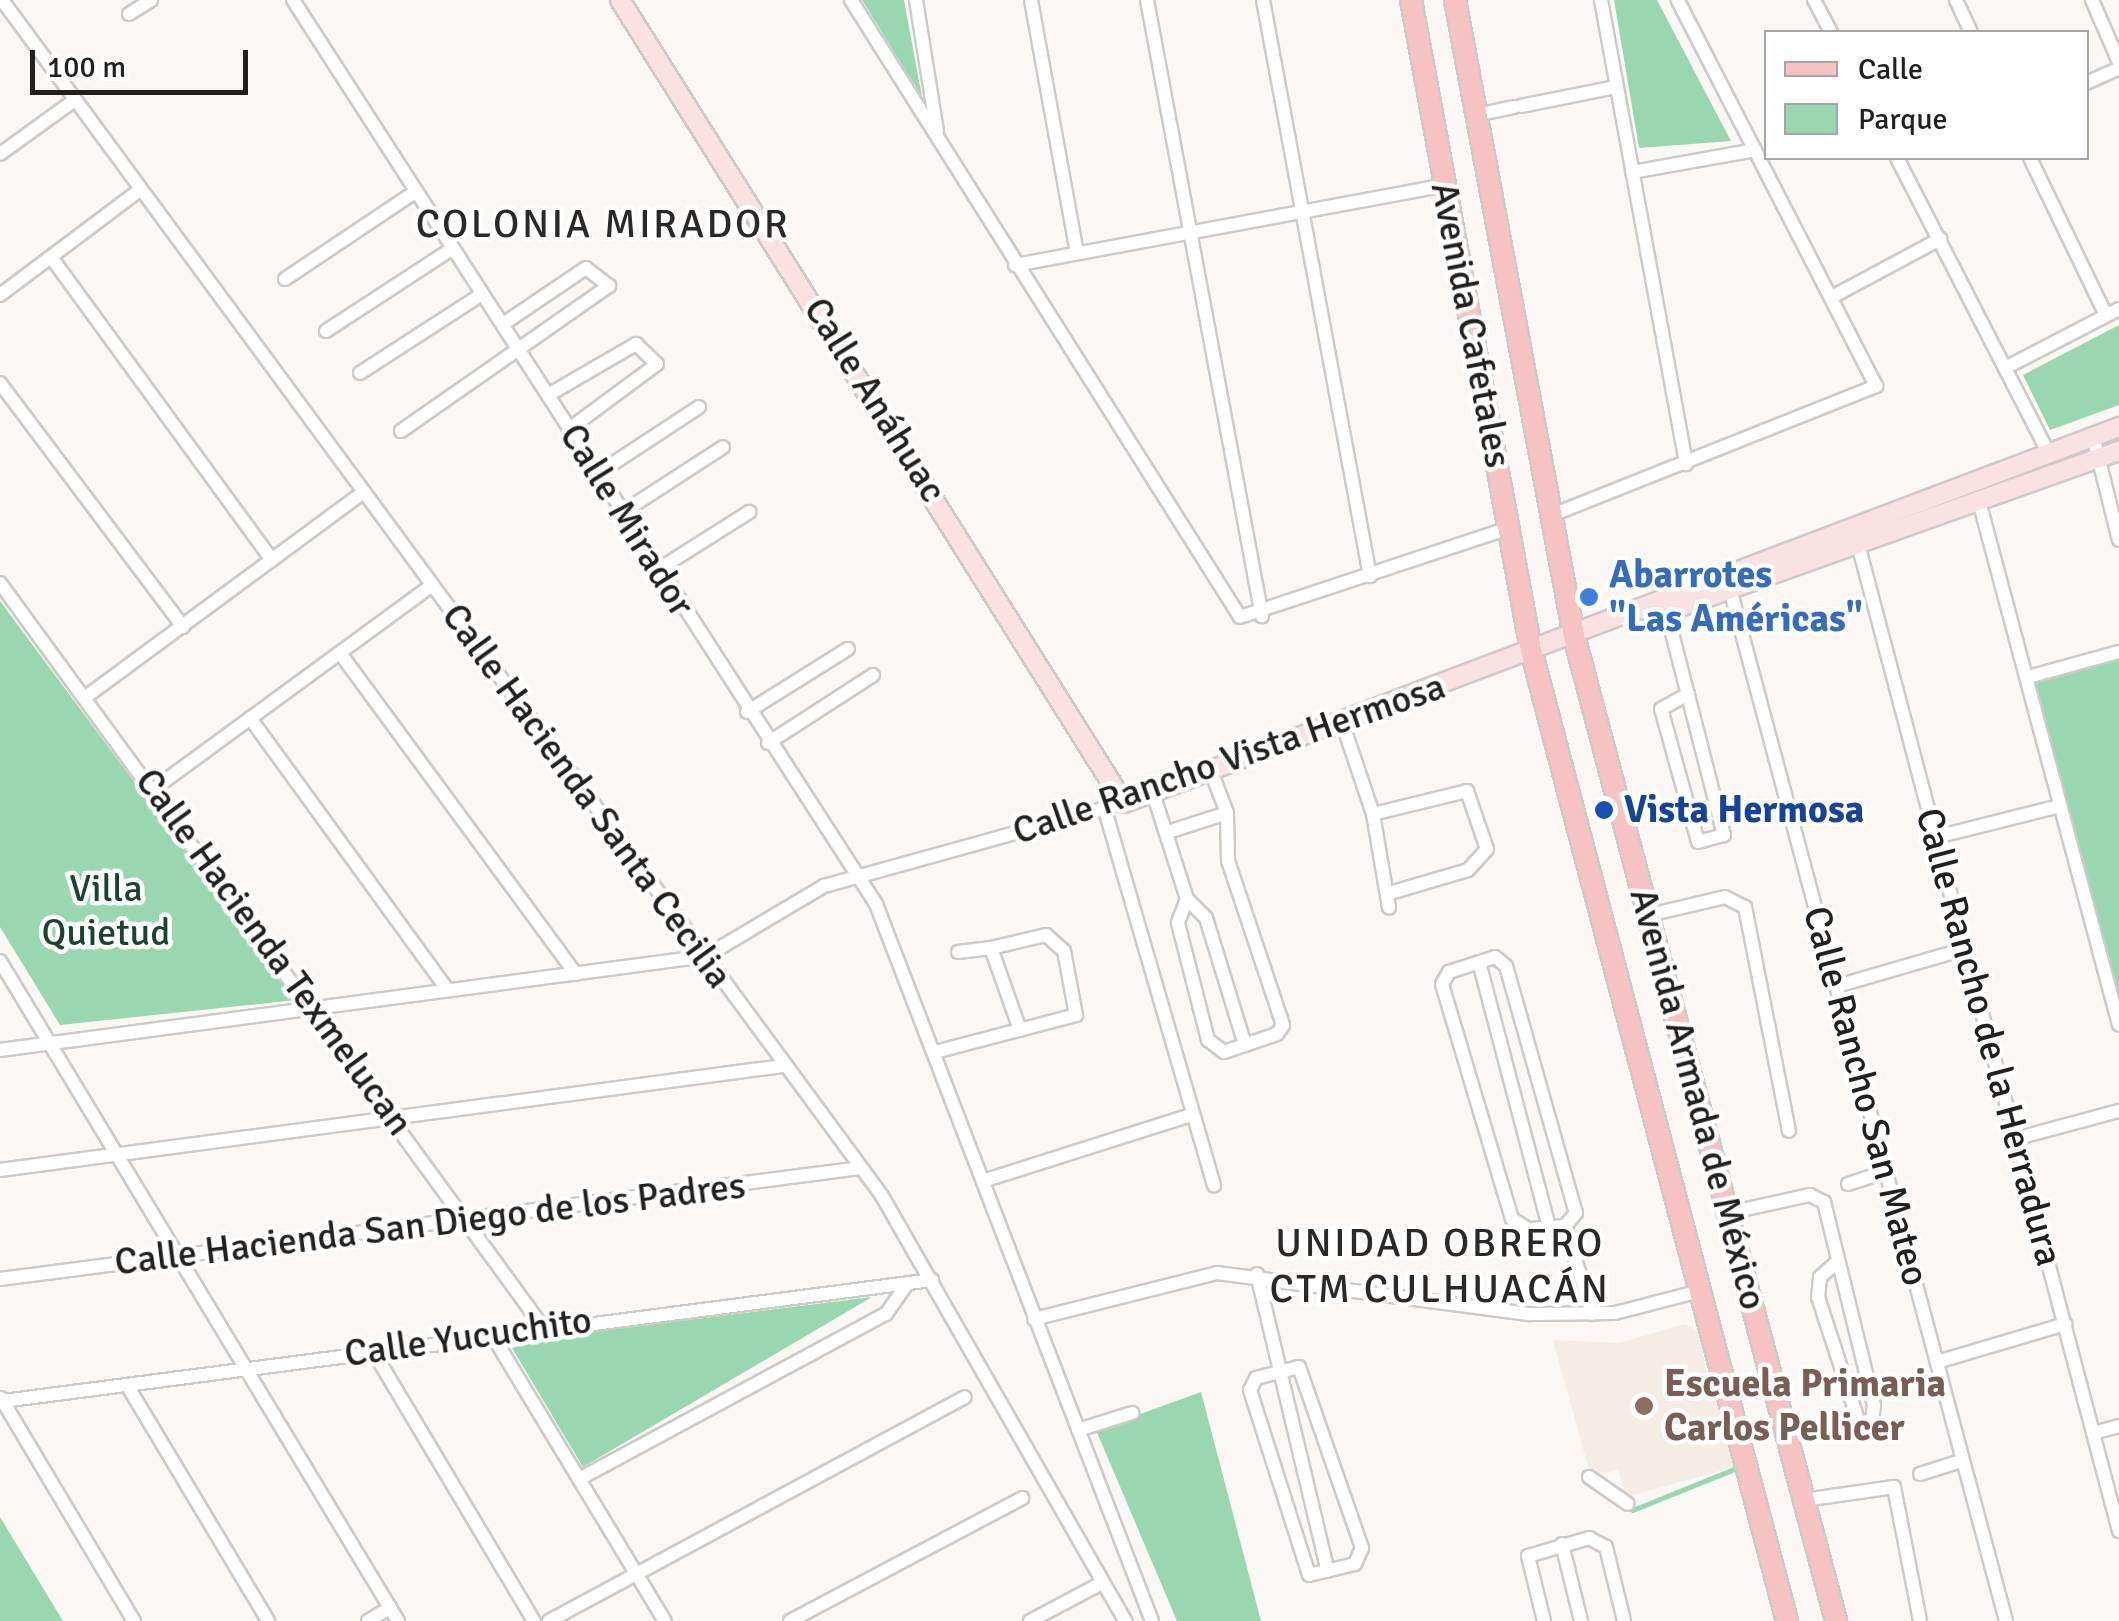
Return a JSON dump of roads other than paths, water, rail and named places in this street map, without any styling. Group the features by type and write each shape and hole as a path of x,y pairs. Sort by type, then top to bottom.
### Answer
{"main road":[{"name":"Avenida Cafetales","path":"1410,0 1532,650"},
{"name":"Avenida Cafetales","path":"1455,0 1574,636"},
{"name":"Avenida Armada de México","path":"1574,636 1836,1621"},
{"name":"Avenida Armada de México","path":"1532,650 1787,1621"}],"street":[{"name":"Calle Hacienda Santa Cecilia","path":"2,0 860,1168 932,1280 1125,1621"},
{"path":"128,14 151,0"},
{"name":"Calle Mirador","path":"293,0 858,880 935,1052 1152,1621"},
{"name":"Calle Anáhuac","path":"620,0 1124,804"},
{"path":"851,0 1232,610 1262,616 1509,528"},
{"path":"916,0 938,138"},
{"path":"1031,0 1077,254"},
{"path":"1147,0 1262,616"},
{"path":"1263,0 1370,576"},
{"path":"1601,0 1686,464"},
{"path":"1552,515 1876,386 1678,0"},
{"path":"1814,0 1830,30"},
{"path":"1956,0 1971,30"},
{"path":"2089,82 2119,65 2092,0"},
{"path":"1476,115 1615,87"},
{"path":"0,154 75,100"},
{"path":"1632,172 1755,150"},
{"path":"1897,160 2048,452"},
{"path":"2005,368 2113,312 2031,160"},
{"path":"1015,265 1445,185"},
{"path":"0,295 141,190"},
{"path":"285,279 416,192"},
{"path":"1832,297 1940,239"},
{"path":"326,331 452,249"},
{"path":"51,257 272,560"},
{"path":"401,431 522,353 609,286 586,268 503,324"},
{"path":"360,372 482,294"},
{"path":"548,395 636,344 657,364 569,429"},
{"path":"0,383 183,628"},
{"path":"597,474 700,407"},
{"name":"Calle Rancho Vista Hermosa","path":"1663,605 1724,570 2119,426"},
{"path":"2093,436 2119,540"},
{"path":"623,512 722,447"},
{"name":"Calle Rancho Vista Hermosa","path":"706,956 789,900 1124,804 1532,650 1645,610 1730,590 2119,451"},
{"path":"88,696 362,493"},
{"path":"1913,500 1920,522"},
{"path":"1979,501 2119,1025"},
{"path":"659,568 749,512"},
{"name":"Calle Rancho de la Herradura","path":"1858,544 2119,1531"},
{"name":"Calle Rancho San Mateo","path":"1724,570 2006,1621"},
{"name":"Calle Hacienda Texmelucan","path":"0,583 88,696 392,1116 473,1220 542,1326"},
{"path":"156,788 432,586"},
{"path":"1663,605 1688,694 1724,835 1698,842 1661,710 1688,694"},
{"path":"747,712 848,648"},
{"path":"2028,677 2119,652"},
{"path":"340,653 576,974"},
{"path":"768,744 873,675"},
{"path":"250,718 447,989"},
{"path":"1342,722 1373,814 1390,893 1389,908"},
{"path":"1187,899 1178,924 1208,1040 1224,1052 1284,1026 1228,861 1227,813 1211,771"},
{"path":"1373,814 1467,791 1487,848 1468,870 1390,893"},
{"path":"1153,793 1187,899 1206,918 1245,1044"},
{"path":"1936,836 2059,806"},
{"path":"1105,810 1184,1093 1214,1185"},
{"path":"1168,832 1227,813"},
{"path":"1649,914 1725,897 1747,913 1752,980 1790,1130"},
{"path":"935,1052 1076,1015 1064,951 1046,935 958,952"},
{"path":"991,948 1020,1030"},
{"path":"1837,986 1964,949"},
{"path":"0,1050 706,956"},
{"path":"1496,957 1506,966 1576,1213 1564,1226 1522,1229 1512,1219 1442,984 1479,962 1496,957"},
{"path":"0,961 120,1152 398,1621"},
{"path":"1479,962 1549,1227"},
{"path":"0,1170 783,1066"},
{"path":"2018,1138 2119,1111"},
{"path":"983,1180 1191,1115"},
{"name":"Calle Hacienda San Diego de los Padres","path":"0,1279 860,1168"},
{"path":"1848,1184 1886,1172"},
{"path":"1728,1213 1820,1196 1874,1406 1872,1420 1859,1424 1818,1297 1820,1277 1835,1264"},
{"path":"1564,1226 1592,1314"},
{"path":"1034,1319 1218,1273 1258,1274 1530,1314 1592,1314 1700,1292"},
{"path":"1258,1274 1276,1371 1328,1570"},
{"name":"Calle Yucuchito","path":"2,1398 128,1385 542,1326 932,1280"},
{"path":"579,1478 886,1314 906,1285"},
{"path":"1937,1362 2065,1324"},
{"path":"492,1333 665,1621"},
{"path":"373,1351 534,1621"},
{"path":"1276,1371 1306,1372 1362,1548 1355,1564 1303,1571 1250,1390 1276,1371"},
{"path":"128,1385 268,1621"},
{"path":"549,1621 965,1397"},
{"path":"2,1398 134,1621"},
{"path":"1078,1430 1132,1413"},
{"path":"2093,1433 2119,1426"},
{"path":"1920,1474 1961,1461"},
{"path":"1588,1478 1628,1504"},
{"path":"1804,1500 1894,1487 1920,1621"},
{"path":"790,1621 1022,1498"},
{"path":"1544,1621 1528,1556 1562,1544 1599,1538 1624,1621"},
{"path":"1562,1544 1581,1621"},
{"path":"1030,1621 1102,1583"},
{"path":"368,1621 390,1608"}],"place":[{"name":"Abarrotes \"Las Américas\"","path":"1589,597"},
{"name":"Vista Hermosa","path":"1604,810"},
{"name":"Escuela Primaria Carlos Pellicer","path":"1644,1406"}],"district":[{"name":"COLONIA MIRADOR","path":"603,224"},
{"name":"UNIDAD OBRERO CTM CULHUACÁN","path":"1440,1266"}],"park label":[{"name":"Villa Quietud","path":"106,911"}]}
